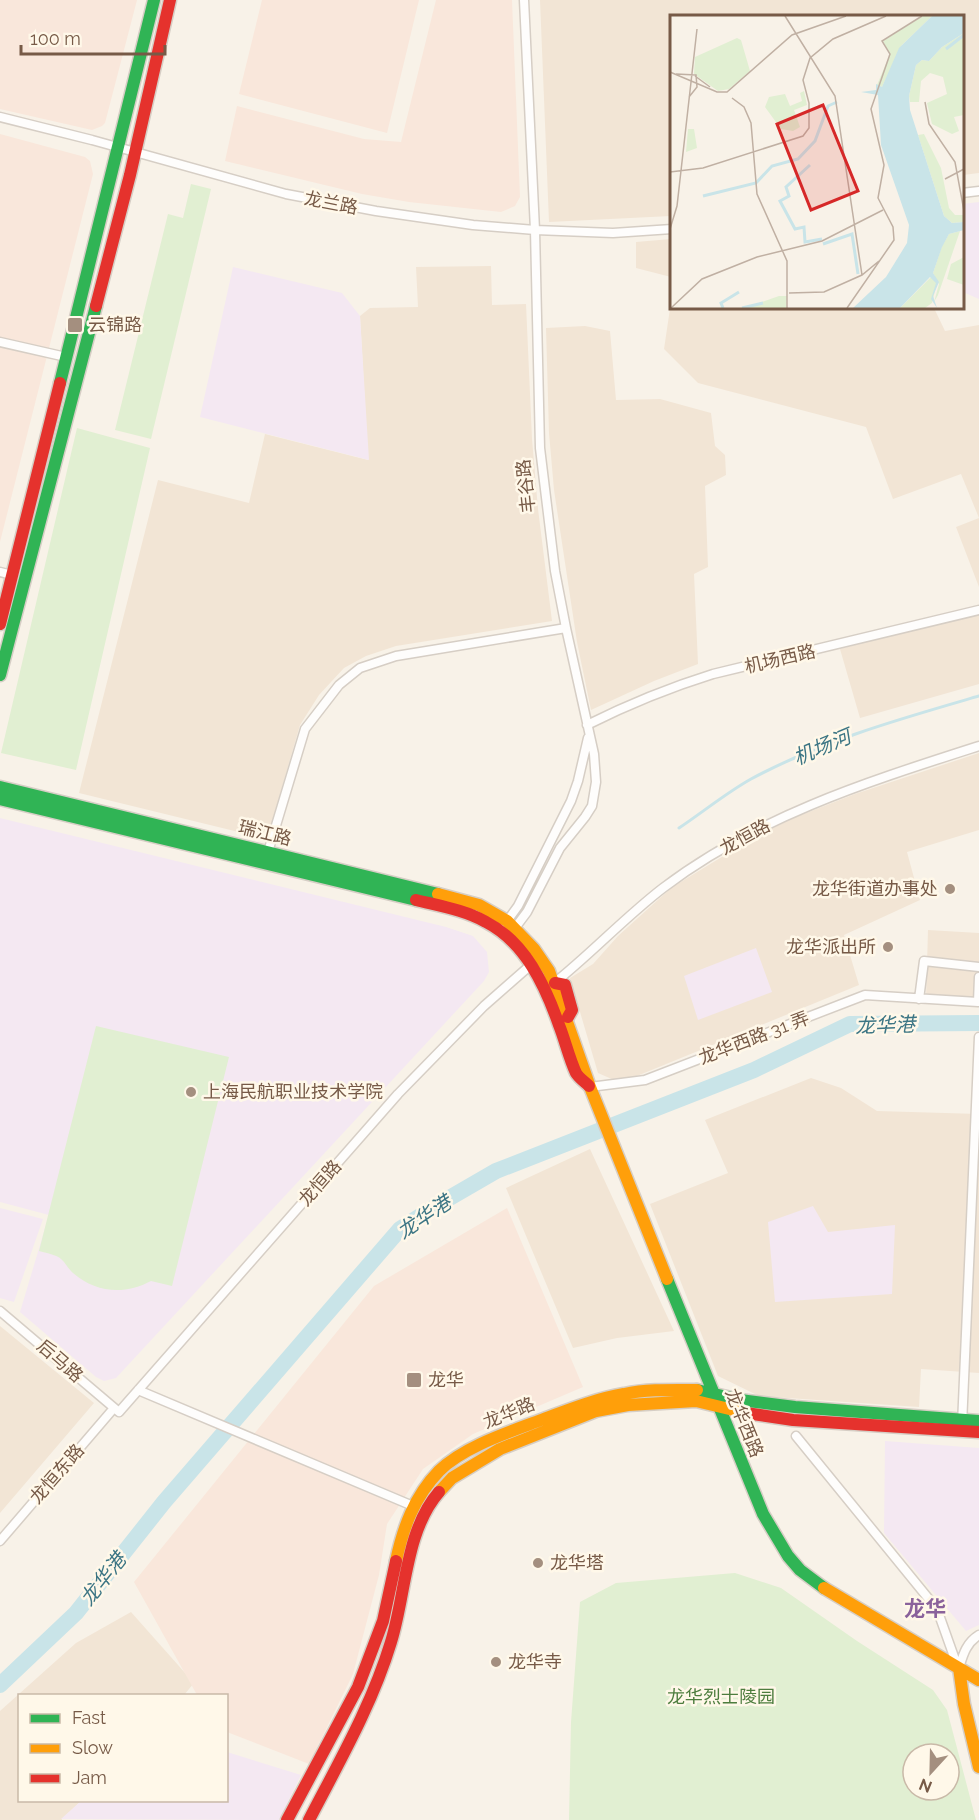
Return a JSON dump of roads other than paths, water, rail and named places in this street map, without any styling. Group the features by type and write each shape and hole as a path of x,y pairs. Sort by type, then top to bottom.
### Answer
{"main road":[{"path":"0,624 6,574 66,357 154,0"},
{"path":"0,675 136,152 170,0"},
{"name":"瑞江路","path":"0,787 464,900 487,909 507,929"},
{"name":"瑞江路","path":"0,799 445,907 507,929"},
{"name":"龙华西路","path":"507,929 534,958 567,1018 590,1087 717,1406 763,1514 788,1556 817,1584 979,1680"},
{"name":"龙华西路","path":"550,986 578,1074 590,1087"},
{"name":"龙华路","path":"287,1820 358,1687 383,1621 403,1530 412,1506 439,1471 469,1450 502,1434 594,1400 626,1393 692,1389 740,1400 962,1426 979,1432"},
{"name":"龙华路","path":"309,1820 363,1716 383,1664 391,1642 419,1523 430,1503 452,1478 500,1449 596,1411 628,1405 696,1401 742,1413 793,1420 962,1426 979,1421"},
{"path":"958,1668 979,1767"}],"street":[{"name":"丰谷路","path":"507,929 527,912 560,848 592,806 596,782 594,754 566,628 552,550 540,447 535,230 524,0"},
{"name":"龙兰路","path":"0,117 286,194 365,209 473,225 535,230 614,233 670,230"},
{"path":"964,193 979,191"},
{"path":"0,342 66,357"},
{"name":"机场西路","path":"588,730 636,701 673,686 713,674 979,609"},
{"path":"268,852 305,729 339,685 360,668 396,657 566,628"},
{"name":"丰谷路","path":"507,929 571,801 578,781 588,730"},
{"name":"龙恒路","path":"550,986 663,888 723,848 754,831 836,794 979,746"},
{"name":"龙恒路","path":"116,1410 138,1390 398,1094 534,958"},
{"path":"918,999 924,961 979,967"},
{"name":"龙华西路 31 弄","path":"590,1087 645,1080 865,995 978,1002 979,976"},
{"path":"962,1426 978,1038"},
{"name":"后马路","path":"0,1311 116,1410"},
{"path":"138,1390 412,1506"},
{"name":"龙恒东路","path":"0,1541 116,1410"},
{"path":"795,1436 937,1609 958,1668"},
{"path":"958,1668 964,1650 979,1635"}],"waterway":[{"name":"机场河","path":"679,828 742,784 806,753 920,713 979,696"},
{"name":"龙华港","path":"0,1685 76,1613 164,1502 400,1229 496,1171 754,1070 850,1024 979,1023"}],"place":[{"name":"云锦路","path":"75,325"},
{"name":"龙华街道办事处","path":"950,889"},
{"name":"龙华派出所","path":"888,947"},
{"name":"上海民航职业技术学院","path":"191,1092"},
{"name":"龙华","path":"414,1380"},
{"name":"龙华塔","path":"538,1563"},
{"name":"龙华寺","path":"496,1662"}],"district":[{"name":"龙华","path":"925,1609"}],"park label":[{"name":"龙华烈士陵园","path":"721,1697"}]}
